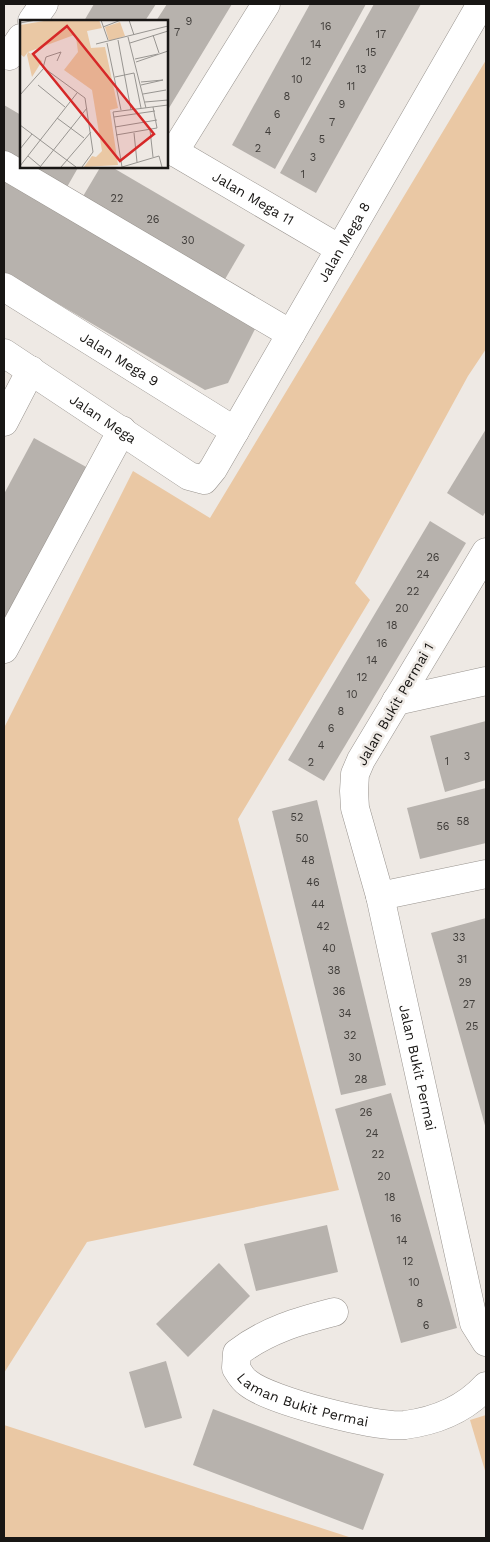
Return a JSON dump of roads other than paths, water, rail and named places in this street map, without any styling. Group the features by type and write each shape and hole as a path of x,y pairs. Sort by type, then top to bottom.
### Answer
{"street":[{"path":"33,20 44,4"},
{"path":"170,149 266,4"},
{"name":"Jalan Mega 8","path":"204,480 213,469 481,4"},
{"name":"Jalan Mega 11","path":"170,149 340,249"},
{"path":"4,165 291,334"},
{"name":"Jalan Mega 9","path":"4,288 235,431"},
{"name":"Jalan Mega","path":"4,353 189,476 204,480"},
{"path":"4,422 32,370"},
{"path":"4,649 122,430"},
{"name":"Jalan Bukit Permai 1","path":"380,896 355,808 355,774 361,760 486,552"},
{"path":"396,701 486,681"},
{"path":"380,896 486,874"},
{"name":"Jalan Bukit Permai","path":"380,896 474,1322 486,1342"},
{"name":"Laman Bukit Permai","path":"334,1312 287,1324 254,1339 237,1353 236,1368 248,1383 279,1397 341,1417 404,1425 437,1418 465,1405 486,1386"}]}
